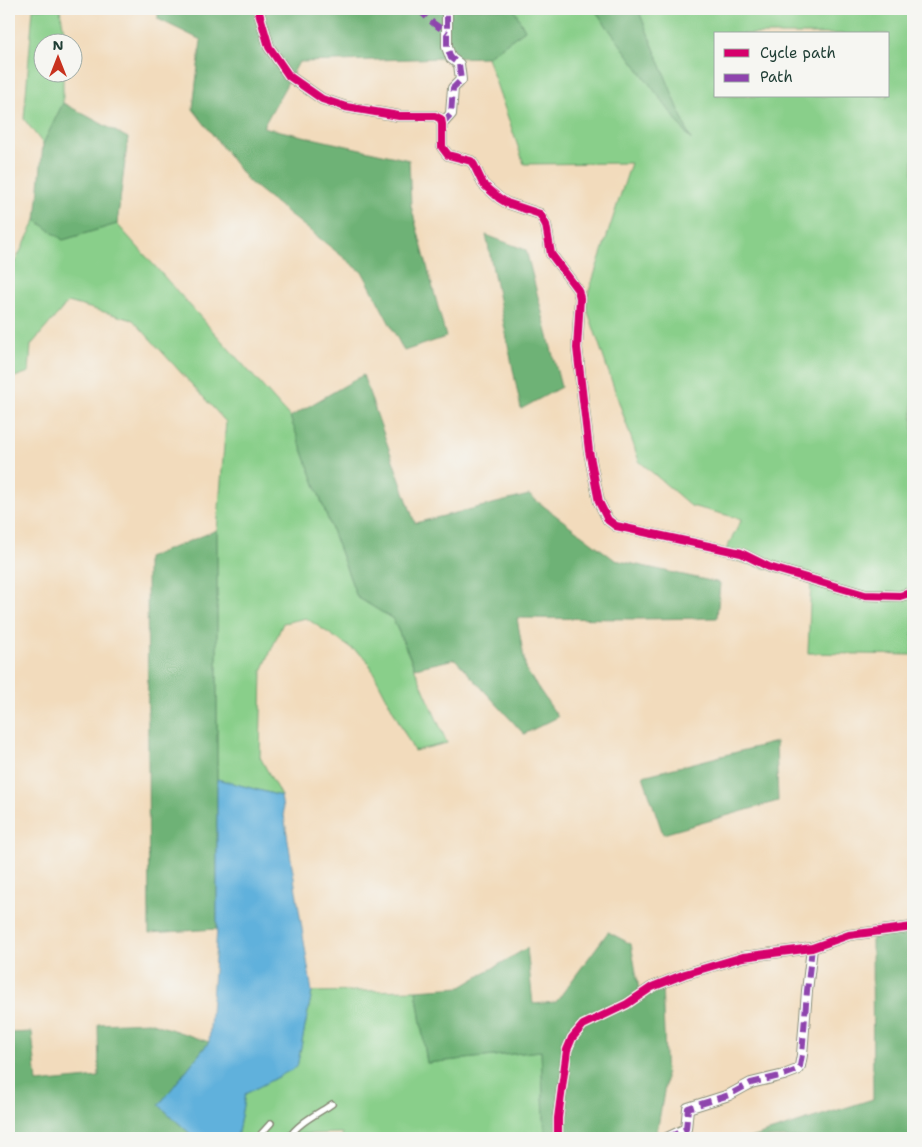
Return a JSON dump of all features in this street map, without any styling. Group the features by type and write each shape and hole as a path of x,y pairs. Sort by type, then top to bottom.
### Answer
{"street":[{"path":"258,9 269,47 289,76 322,99 346,107 399,116 435,116 441,119 442,147 448,155 471,162 483,184 498,198 540,214 546,225 551,254 578,290 580,298 577,348 589,451 598,502 608,520 616,526 741,553 769,567 865,595 900,596 913,592"},
{"path":"442,124 451,114 454,88 460,80 459,64 451,58 447,47 447,9"},
{"path":"558,1138 558,1118 567,1050 572,1038 584,1025 627,1004 652,987 685,974 743,957 812,948 849,934 913,927"},
{"path":"667,1138 686,1128 688,1108 729,1095 750,1083 797,1070 800,1066 802,1055 812,948"}],"lane":[{"path":"289,1138 298,1126 332,1104"},
{"path":"261,1138 261,1134 271,1124"}],"green space":[{"path":"33,9 60,9 64,32 32,32 32,82 63,82 63,103 43,144 24,119"},
{"path":"158,9 514,9 525,30 487,57 299,62 263,127 409,160 411,206 446,337 404,351 363,273 248,181 193,109 201,40 158,19"},
{"path":"514,9 594,9 690,138 638,9 913,9 913,655 808,653 811,580 722,557 742,519 691,506 639,461 585,303 631,163 524,164 487,57 525,30"},
{"path":"594,9 638,9 691,140"},
{"path":"63,103 128,138 117,224 63,240 36,220 43,144"},
{"path":"36,220 63,240 117,224 290,417 357,597 393,619 447,743 414,751 366,658 306,618 283,623 262,671 260,757 281,796 217,779 217,530 226,422 133,320 68,302 31,345 29,372 9,379 9,274"},
{"path":"486,235 526,250 561,387 521,409"},
{"path":"363,375 415,523 529,495 615,560 720,583 717,618 517,618 526,670 558,717 524,734 455,659 415,668 393,619 357,597 290,417"},
{"path":"217,530 217,929 149,933 147,558"},
{"path":"776,742 778,801 663,834 643,776"},
{"path":"608,932 631,944 640,995 662,985 666,1080 656,1138 545,1138 541,1051 427,1063 416,990 461,987 527,948 533,1004 556,1002"},
{"path":"913,932 913,1138 750,1138 873,1099 872,938"},
{"path":"416,990 427,1063 541,1051 545,1138 342,1138 342,1133 284,1135 284,1138 237,1138 245,1094 297,1066 312,992"},
{"path":"149,1022 209,1042 159,1105 195,1138 9,1138 9,1033 32,1032 37,1083 99,1077 98,1024"}],"water":[{"path":"217,779 281,796 312,992 297,1067 245,1094 237,1138 195,1138 159,1105 209,1042 217,929"}],"marked path":[{"path":"418,9 447,33"},
{"path":"442,124 451,114 453,88 461,80 459,64 451,58 447,47 447,9"},
{"path":"667,1138 686,1129 688,1108 729,1095 751,1083 797,1070 800,1066 802,1055 812,948"}],"cycle path":[{"path":"258,9 269,47 289,76 322,99 346,107 399,116 435,116 441,119 442,147 448,155 471,161 483,184 499,198 507,203 540,214 546,225 551,254 578,290 580,298 577,348 589,451 599,502 608,520 616,526 741,553 769,567 865,595 900,596 913,592"},
{"path":"558,1138 558,1118 567,1050 572,1038 583,1025 627,1004 652,987 685,974 743,957 812,948 849,935 913,927"}]}
